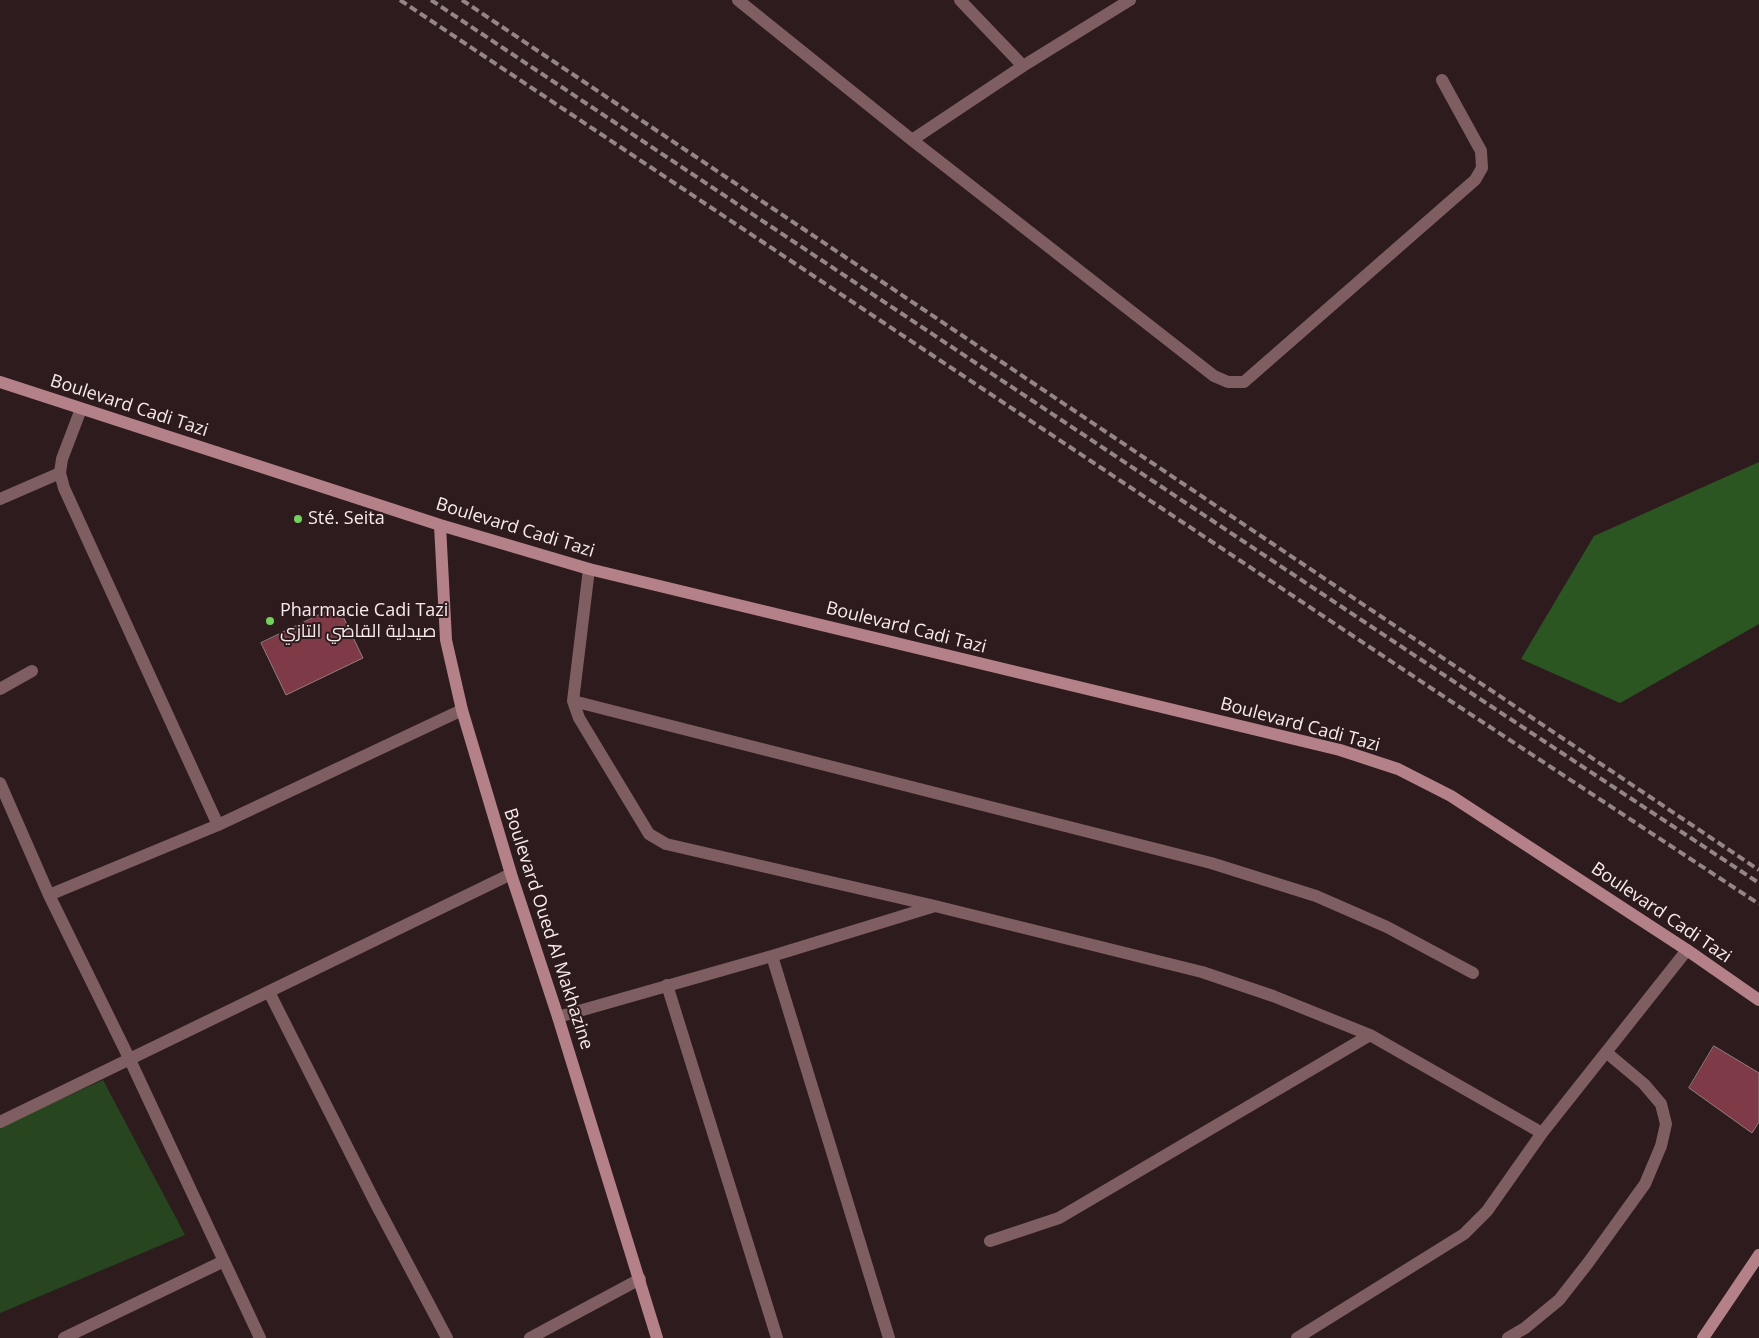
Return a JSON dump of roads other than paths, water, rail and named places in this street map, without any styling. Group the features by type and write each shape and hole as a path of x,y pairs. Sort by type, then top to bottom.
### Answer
{"street":[{"path":"740,0 912,140 1214,376 1228,382 1244,382 1475,180 1482,168 1481,152 1442,80"},
{"path":"960,0 1023,66"},
{"path":"912,140 1023,66 1130,0"},
{"name":"Boulevard Cadi Tazi","path":"0,382 440,524 589,569 1340,750 1398,770 1451,796 1687,950 1759,1000"},
{"path":"81,409 62,458 60,473 64,488 218,825"},
{"path":"0,500 60,473"},
{"name":"Boulevard Oued Al Makhazine","path":"440,524 446,640 462,710 511,874 558,1017 657,1338"},
{"path":"589,569 573,701 579,718 589,735 649,834 657,840 666,844 935,906 1202,972 1273,996 1370,1035 1542,1133"},
{"path":"0,689 32,671"},
{"path":"573,701 1211,863 1316,896 1387,927 1474,973"},
{"path":"49,895 218,825 462,710"},
{"path":"0,783 49,895 130,1060 260,1338"},
{"path":"0,1122 511,874"},
{"path":"558,1017 772,956 935,906"},
{"path":"1297,1338 1464,1234 1487,1212 1542,1133 1687,950"},
{"path":"772,956 888,1338"},
{"path":"667,985 777,1338"},
{"path":"269,992 376,1204 447,1338"},
{"path":"990,1241 1059,1218 1370,1035"},
{"path":"1508,1338 1525,1328 1559,1300 1646,1184 1662,1146 1666,1124 1661,1104 1644,1084 1606,1052"},
{"path":"1703,1338 1759,1255"},
{"path":"64,1338 224,1261"},
{"path":"530,1338 640,1279"}],"railway":[{"path":"400,0 1449,700 1759,904"},
{"path":"431,0 1759,883"},
{"path":"462,0 1759,870"}],"place":[{"name":"Sté. Seita","path":"298,519"},
{"name":"Pharmacie Cadi Tazi صيدلية القاضي التازي","path":"270,621"}]}
